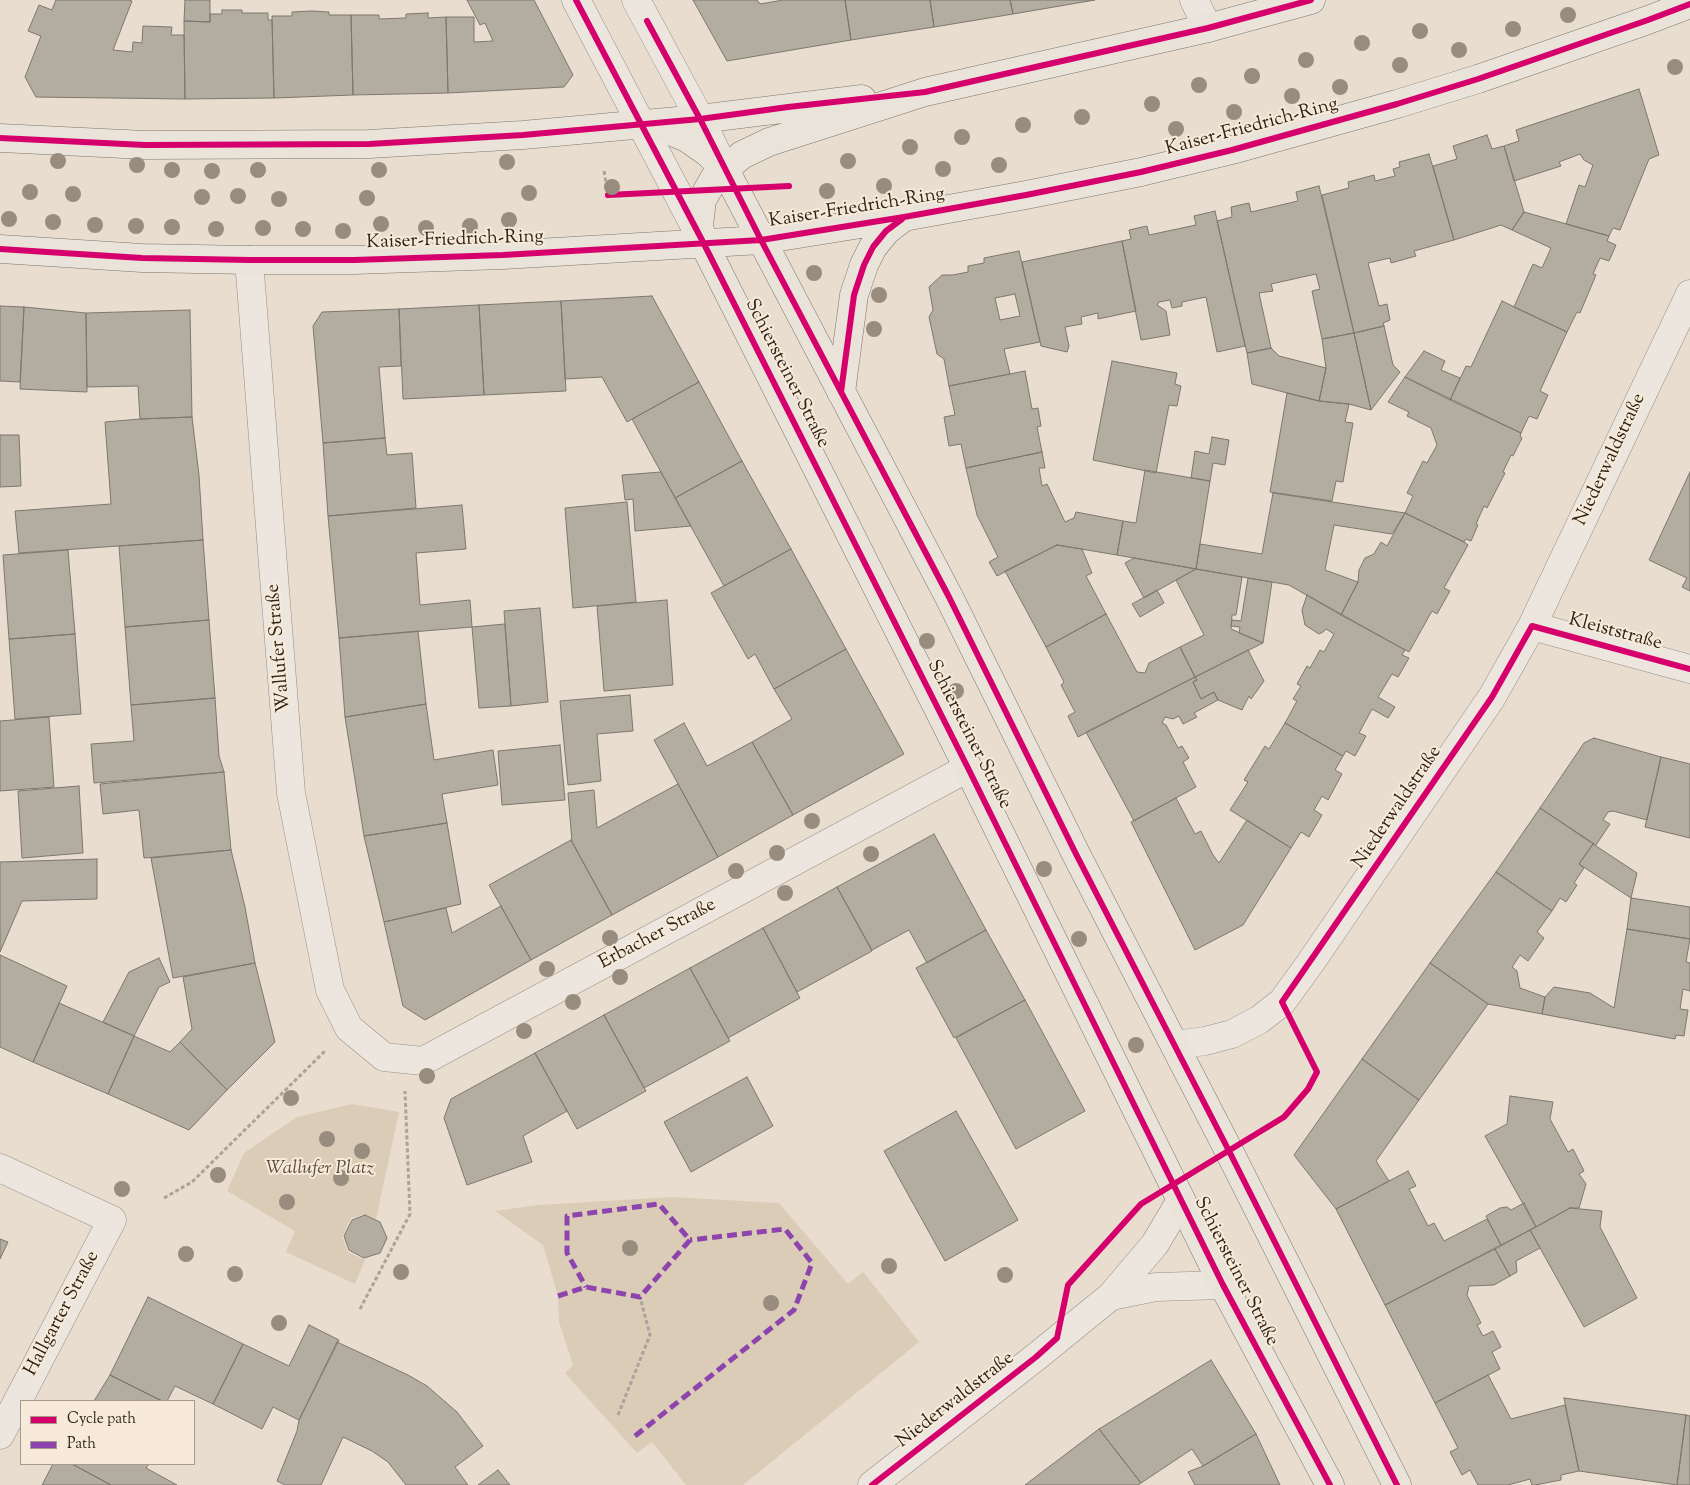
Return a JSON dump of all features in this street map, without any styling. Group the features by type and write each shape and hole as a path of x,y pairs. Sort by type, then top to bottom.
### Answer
{"main road":[{"path":"703,242 699,226 702,200 714,177 742,155 763,144 925,92 1208,28 1311,0"},
{"name":"Kaiser-Friedrich-Ring","path":"0,249 142,258 354,260 503,255 760,240 904,217 1141,172 1314,128 1478,79 1690,4"},
{"path":"0,138 145,145 369,144 523,135 641,125 925,92"},
{"name":"Schiersteiner Straße","path":"641,125 665,129 687,138 707,152 724,168 760,240 949,597 1076,854 1397,1485"},
{"path":"841,392 854,295 864,265 873,247 886,232 904,217"},
{"name":"Schiersteiner Straße","path":"703,242 968,768 1223,1285 1330,1485"}],"street":[{"name":"Schiersteiner Straße","path":"576,0 703,242"},
{"name":"Schiersteiner Straße","path":"636,0 724,168"},
{"path":"1194,0 1208,28"},
{"name":"Wallufer Straße","path":"249,260 292,793 330,990 349,1028"},
{"name":"Niederwaldstraße","path":"1175,1046 1232,1034 1259,1020 1282,1002 1492,697 1532,626 1690,294"},
{"name":"Kleiststraße","path":"1532,626 1690,669"},
{"name":"Erbacher Straße","path":"349,1028 384,1057 423,1061 968,768"},
{"name":"Hallgarter Straße","path":"0,1168 112,1220 0,1435"},
{"name":"Niederwaldstraße","path":"872,1485 1111,1296 1155,1244 1181,1200"},
{"name":"Niederwaldstraße","path":"1111,1296 1156,1287 1223,1285"}],"path":[{"path":"604,172 608,195 618,195"},
{"path":"164,1198 192,1182 325,1051"},
{"path":"360,1309 410,1214 405,1086"},
{"path":"618,1416 650,1335 640,1297"}],"green space":[{"name":"Wallufer Platz","path":"352,1104 399,1112 376,1219 364,1214 351,1218 342,1237 348,1252 365,1260 355,1284 286,1252 295,1231 227,1191 244,1153 297,1117"},
{"path":"673,1197 779,1203 848,1284 863,1272 919,1342 743,1485 686,1485 652,1442 637,1453 565,1373 573,1365 559,1322 558,1296 543,1245 495,1211 538,1205"}],"building":[{"path":"56,0 132,1 113,50 132,52 133,42 142,43 143,26 172,27 171,35 184,35 185,99 36,97 25,77 41,36 28,31 39,5 52,10"},
{"path":"185,0 210,0 210,22 184,21"},
{"path":"467,0 534,0 573,75 564,87 448,93 446,17 474,17 474,42 493,41 485,23 480,25"},
{"path":"693,0 757,0 760,4 783,0 845,0 851,40 727,61"},
{"path":"845,0 930,0 934,27 851,40"},
{"path":"930,0 1010,0 1013,14 934,27"},
{"path":"1010,0 1095,0 1013,14"},
{"path":"222,10 242,10 242,13 268,13 268,20 272,20 274,98 185,99 184,21 210,22 210,14 222,14"},
{"path":"292,12 329,12 329,15 351,15 353,95 274,98 272,16 292,16"},
{"path":"428,13 428,18 446,17 448,93 353,95 351,15 379,15 379,19 406,18 406,14"},
{"path":"1639,89 1659,155 1649,159 1620,230 1613,228 1609,236 1566,224 1579,185 1585,187 1593,165 1584,160 1580,154 1559,162 1561,166 1514,181 1504,146 1519,141 1516,130"},
{"path":"1487,135 1492,149 1504,146 1524,212 1512,230 1501,225 1454,240 1433,166 1457,159 1453,146"},
{"path":"1429,154 1454,240 1414,251 1416,256 1391,263 1390,258 1368,263 1379,306 1387,304 1390,320 1383,323 1384,326 1354,333 1322,195 1349,188 1348,182 1374,175 1375,181 1395,176 1393,169 1400,167 1399,162"},
{"path":"1319,186 1354,333 1322,339 1312,291 1320,289 1316,274 1271,284 1273,291 1259,293 1271,348 1247,353 1217,221 1232,217 1231,207 1249,203 1251,212 1298,201 1296,192"},
{"path":"1215,211 1245,346 1217,352 1206,297 1182,302 1182,306 1172,308 1170,300 1159,302 1157,305 1166,311 1170,335 1141,340 1122,241 1131,239 1129,230 1147,226 1149,235 1196,225 1194,216"},
{"path":"1524,212 1609,236 1607,241 1616,245 1609,261 1600,258 1593,274 1596,275 1580,313 1577,312 1567,332 1514,307 1533,264 1542,268 1551,248 1512,230"},
{"path":"1122,241 1136,311 1098,319 1098,313 1081,317 1082,324 1065,327 1069,346 1067,352 1041,346 1022,262"},
{"path":"1019,251 1040,342 1004,349 1010,374 949,386 944,359 937,354 929,317 933,310 929,287 942,275 968,272 968,266 984,263 984,258","holes":["1015,294 1020,316 1000,320 995,298"]},
{"path":"652,296 699,382 627,422 602,377 565,379 561,301"},
{"path":"561,301 566,391 484,395 479,305"},
{"path":"1502,301 1567,332 1540,391 1548,395 1537,419 1529,416 1521,433 1450,400 1466,366 1471,367"},
{"path":"479,305 484,395 403,399 399,309"},
{"path":"0,306 24,307 20,382 0,381"},
{"path":"24,307 86,313 87,392 20,389"},
{"path":"399,309 401,366 379,367 385,438 323,443 313,326 322,312"},
{"path":"190,310 192,417 140,419 138,386 87,387 86,313"},
{"path":"1384,326 1393,365 1400,372 1371,410 1354,333"},
{"path":"1354,333 1371,410 1349,404 1319,401 1326,368 1322,339"},
{"path":"1271,348 1279,356 1326,368 1319,401 1252,384 1247,353"},
{"path":"1424,351 1445,361 1441,370 1460,378 1450,400 1405,377"},
{"path":"1112,361 1177,373 1175,384 1181,386 1177,406 1169,405 1156,473 1093,460"},
{"path":"1025,371 1032,409 1038,408 1041,426 1037,427 1042,452 966,468 961,444 949,446 944,417 955,415 949,386"},
{"path":"1405,377 1521,433 1520,436 1522,438 1513,456 1511,455 1503,472 1505,473 1487,508 1484,506 1471,541 1466,539 1464,542 1405,513 1413,496 1407,493 1423,461 1427,463 1437,445 1431,428 1407,416 1409,412 1388,402"},
{"path":"699,382 742,461 675,498 632,419"},
{"path":"1287,393 1319,401 1349,404 1345,422 1353,423 1343,482 1336,481 1332,501 1270,492"},
{"path":"192,417 199,475 203,540 19,553 15,511 111,504 105,422"},
{"path":"0,435 19,435 21,486 0,487"},
{"path":"1212,437 1229,440 1225,465 1213,463 1210,481 1191,478 1195,451 1209,454"},
{"path":"385,438 387,455 412,453 416,508 328,516 323,443"},
{"path":"1042,452 1045,468 1039,468 1042,486 1047,484 1065,522 1074,518 1076,512 1123,521 1117,555 1057,545 997,576 989,562 998,557 977,515 966,468"},
{"path":"742,461 791,549 724,586 675,498"},
{"path":"1145,470 1210,481 1196,569 1117,555 1123,521 1136,523"},
{"path":"661,472 691,526 635,531 633,499 625,500 622,475"},
{"path":"1690,472 1690,591 1682,587 1687,578 1649,560"},
{"path":"1273,493 1405,513 1392,534 1334,525 1325,570 1358,582 1341,615 1289,585 1196,569 1200,544 1262,554"},
{"path":"627,502 636,602 573,608 565,508"},
{"path":"462,505 466,549 416,553 420,605 470,600 472,627 339,638 328,516"},
{"path":"1405,513 1468,545 1444,588 1450,591 1437,614 1432,611 1409,652 1341,615 1358,582 1359,570 1365,558 1374,554 1381,542 1387,546"},
{"path":"203,540 209,620 125,627 119,546"},
{"path":"1057,545 1082,549 1092,573 1086,576 1106,614 1046,647 1005,571"},
{"path":"791,549 846,649 774,689 755,654 748,659 711,593"},
{"path":"68,550 75,634 9,639 3,555"},
{"path":"1134,558 1196,569 1144,598 1125,563"},
{"path":"1196,569 1242,577 1236,615 1232,615 1231,629 1263,643 1195,677 1180,647 1204,635 1176,580"},
{"path":"1248,578 1272,582 1263,643 1239,633 1240,627 1231,626 1232,620 1241,621"},
{"path":"1157,590 1164,603 1140,617 1132,604"},
{"path":"1307,595 1405,650 1402,655 1409,658 1398,677 1392,674 1378,697 1395,707 1388,718 1372,709 1359,733 1366,736 1355,756 1346,751 1343,756 1285,723 1297,701 1293,699 1301,686 1297,684 1307,666 1310,668 1320,650 1324,652 1334,634 1326,629 1319,634 1305,625 1302,610"},
{"path":"667,600 673,685 604,691 597,606"},
{"path":"540,608 548,702 511,706 504,611"},
{"path":"1106,614 1137,672 1145,673 1149,663 1180,647 1195,677 1078,737 1068,716 1075,712 1061,685 1064,682 1046,647"},
{"path":"209,620 215,698 131,705 125,627"},
{"path":"505,624 511,706 479,708 472,627"},
{"path":"418,631 426,704 345,717 339,638"},
{"path":"75,634 81,714 15,719 9,639"},
{"path":"846,649 904,754 793,815 752,742 792,719 774,689"},
{"path":"1248,650 1264,681 1251,699 1249,696 1242,710 1218,700 1214,692 1201,699 1193,682 1197,680 1195,677"},
{"path":"1195,677 1197,680 1193,682 1201,699 1214,692 1218,700 1194,713 1197,717 1183,724 1179,716 1173,719 1165,717 1162,723 1166,725 1178,748 1182,746 1189,758 1183,762 1196,787 1134,821 1086,732"},
{"path":"630,695 633,731 597,734 601,781 568,785 560,701"},
{"path":"215,698 219,756 224,772 94,783 91,744 134,741 131,705"},
{"path":"426,704 434,760 493,750 498,785 442,794 447,823 364,836 345,717"},
{"path":"49,717 54,787 0,791 0,721"},
{"path":"684,723 707,766 752,742 793,815 718,857 654,740"},
{"path":"1285,723 1343,756 1335,770 1342,774 1328,800 1322,796 1314,810 1322,815 1309,837 1301,832 1291,848 1230,810 1248,782 1244,780 1265,746 1269,749"},
{"path":"1594,738 1661,757 1647,820 1613,811 1608,812 1603,820 1610,824 1596,845 1540,808 1584,743"},
{"path":"560,745 565,800 502,805 498,751"},
{"path":"1661,757 1690,764 1690,838 1645,827"},
{"path":"224,772 231,850 144,858 139,810 103,814 100,784"},
{"path":"678,784 718,857 612,915 572,842 568,793 594,790 597,828"},
{"path":"79,786 83,853 22,858 18,791"},
{"path":"1176,798 1195,834 1201,831 1219,863 1247,820 1291,848 1243,925 1195,950 1131,822"},
{"path":"1540,808 1593,844 1579,864 1584,868 1574,883 1577,885 1566,902 1560,898 1552,911 1496,872"},
{"path":"447,823 461,904 384,922 364,836"},
{"path":"934,834 986,930 927,963 909,930 872,950 837,887"},
{"path":"571,840 612,915 531,960 489,885"},
{"path":"1593,844 1637,873 1631,898 1579,864"},
{"path":"231,850 245,907 255,963 173,978 151,858"},
{"path":"97,859 97,899 22,901 0,952 0,862"},
{"path":"1496,872 1552,911 1537,932 1544,938 1528,961 1520,955 1512,967 1517,971 1520,988 1545,997 1542,1014 1488,1004 1430,963"},
{"path":"837,887 872,951 797,992 763,928"},
{"path":"1631,898 1690,907 1690,939 1627,929"},
{"path":"501,906 531,960 425,1020 403,1006 384,922 446,908 452,933"},
{"path":"763,928 800,998 728,1038 690,968"},
{"path":"1627,929 1690,939 1686,962 1690,963 1690,991 1683,989 1680,1009 1688,1010 1684,1036 1676,1035 1675,1039 1542,1014 1545,997 1554,987 1590,993 1614,1008"},
{"path":"986,930 1025,1000 954,1038 916,968"},
{"path":"0,955 67,986 33,1062 0,1047"},
{"path":"159,958 170,982 159,987 134,1036 103,1022 129,972"},
{"path":"255,963 275,1042 227,1090 180,1042 192,1029 183,977"},
{"path":"1430,963 1488,1004 1419,1100 1362,1059"},
{"path":"690,968 730,1041 644,1088 604,1015"},
{"path":"1025,1000 1085,1111 1016,1149 956,1038"},
{"path":"59,1003 134,1036 108,1094 33,1062"},
{"path":"604,1015 646,1091 577,1129 535,1053"},
{"path":"134,1036 170,1052 180,1042 227,1090 189,1130 108,1094"},
{"path":"535,1053 567,1111 523,1136 532,1162 467,1185 444,1118 451,1099"},
{"path":"1362,1059 1419,1100 1376,1161 1389,1181 1336,1209 1294,1155"},
{"path":"747,1077 773,1126 691,1172 664,1122"},
{"path":"1510,1096 1553,1102 1550,1119 1568,1152 1573,1149 1584,1171 1579,1174 1586,1184 1579,1208 1570,1208 1536,1227 1485,1136 1507,1124"},
{"path":"956,1111 1018,1220 945,1261 884,1151"},
{"path":"1408,1171 1416,1186 1409,1189 1428,1226 1434,1223 1444,1241 1487,1219 1501,1245 1385,1305 1336,1209"},
{"path":"1524,1203 1536,1227 1501,1245 1486,1216 1500,1208 1507,1207 1511,1210"},
{"path":"1570,1208 1602,1211 1600,1227 1637,1298 1584,1327 1530,1230"},
{"path":"365,1215 380,1222 387,1238 380,1253 364,1258 349,1250 344,1236 352,1220"},
{"path":"1530,1230 1540,1248 1516,1261 1517,1272 1510,1276 1495,1249"},
{"path":"0,1239 8,1242 0,1259"},
{"path":"1495,1249 1510,1276 1494,1285 1469,1286 1467,1295 1481,1323 1477,1325 1483,1336 1493,1331 1501,1347 1492,1352 1500,1369 1435,1403 1385,1305"},
{"path":"148,1297 243,1344 213,1404 175,1386 168,1400 160,1400 110,1375"},
{"path":"309,1325 339,1340 299,1420 273,1407 262,1429 213,1404 243,1344 289,1366"},
{"path":"337,1342 408,1375 427,1386 457,1412 483,1446 455,1467 468,1485 406,1485 388,1462 372,1451 343,1437 321,1485 285,1485 277,1481 297,1431 299,1420"},
{"path":"1211,1360 1256,1434 1203,1466 1192,1449 1141,1483 1099,1429"},
{"path":"110,1375 160,1400 95,1400"},
{"path":"1488,1375 1511,1419 1565,1405 1579,1471 1561,1475 1561,1480 1535,1485 1532,1485 1530,1479 1508,1485 1478,1485 1470,1470 1462,1475 1450,1452 1458,1448 1435,1403"},
{"path":"1564,1398 1686,1415 1677,1485 1579,1471"},
{"path":"1686,1415 1690,1416 1690,1485 1677,1485"},
{"path":"1099,1429 1141,1483 1138,1485 1025,1485"},
{"path":"1256,1434 1280,1485 1195,1485 1188,1472 1203,1466"},
{"path":"52,1465 74,1465 111,1485 42,1485"},
{"path":"74,1465 148,1465 146,1468 177,1485 111,1485"},
{"path":"498,1470 510,1485 478,1485"}],"marked path":[{"path":"558,1296 586,1287 640,1297 690,1240 659,1204 567,1216 567,1253 586,1287"},
{"path":"635,1436 794,1310 812,1263 785,1229 690,1240"}],"cycle path":[{"path":"576,0 703,242 968,768 1223,1285 1330,1485"},
{"path":"0,138 145,145 369,144 523,135 700,119 925,92 1208,28 1311,0"},
{"path":"0,249 142,258 354,260 503,255 761,240 1026,195 1141,172 1232,150 1397,104 1478,79 1690,4"},
{"path":"647,21 949,597 1076,854 1229,1151 1397,1485"},
{"path":"608,195 789,186"},
{"path":"841,392 854,295 864,265 873,247 886,231 902,219"},
{"path":"872,1485 1036,1357 1057,1338 1068,1285 1141,1204 1284,1117 1308,1089 1317,1072 1282,1002 1492,697 1532,626 1690,669"}]}
